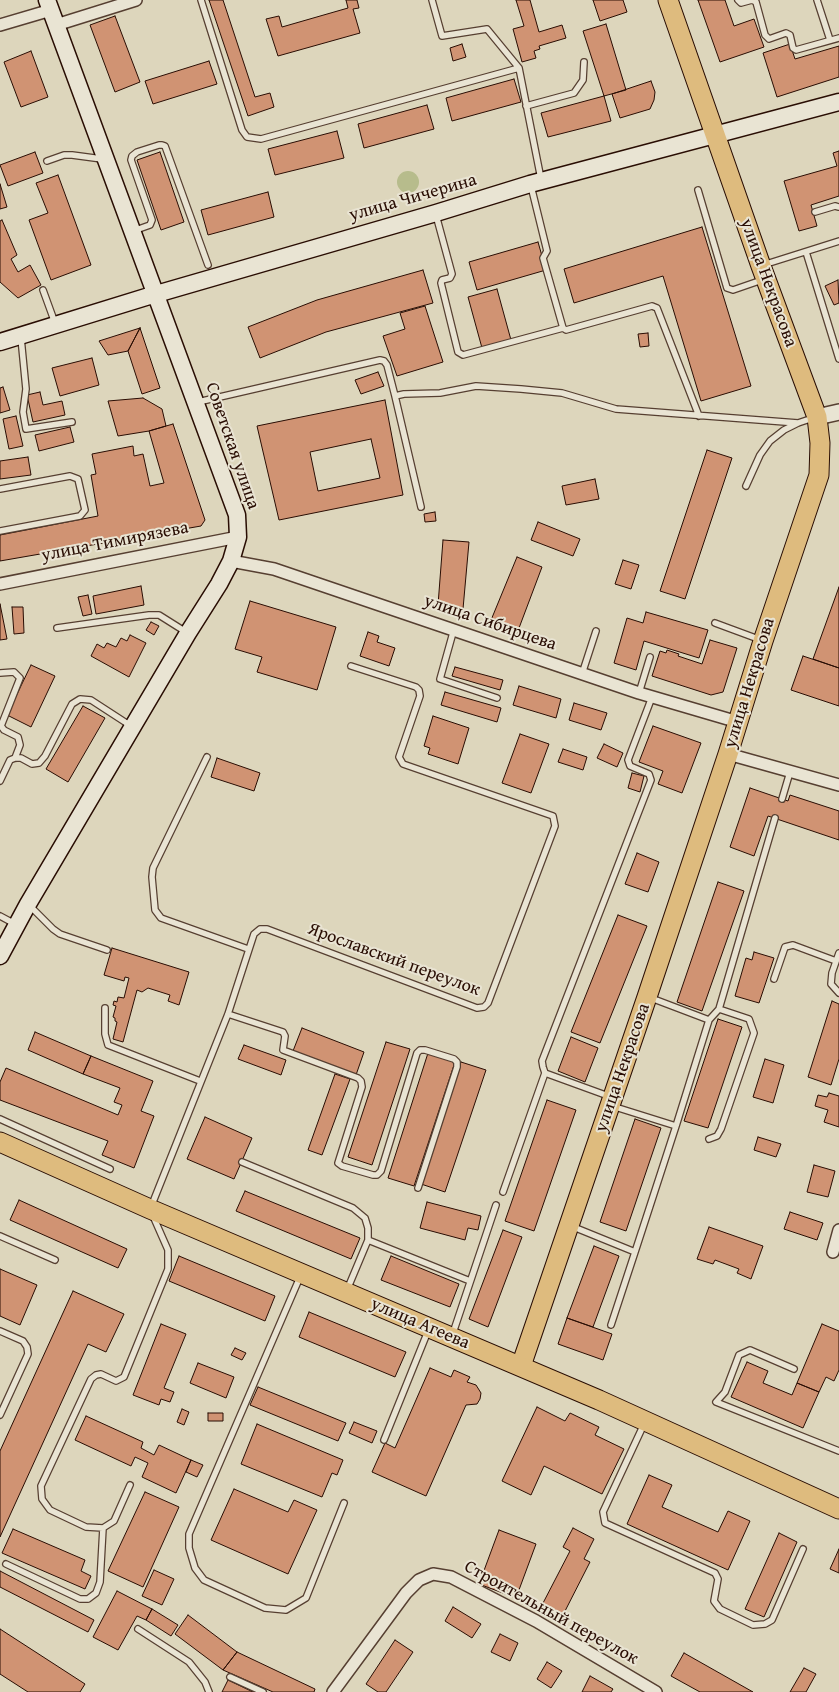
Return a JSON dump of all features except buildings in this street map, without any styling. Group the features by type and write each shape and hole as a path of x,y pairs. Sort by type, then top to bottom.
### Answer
{"main road":[{"name":"улица Некрасова","path":"520,1366 647,997 819,475 820,443 817,417 668,0"},
{"name":"Советская улица","path":"0,956 28,904 188,633 219,584 231,561 238,538 237,515 51,12"},
{"name":"улица Чичерина","path":"0,342 536,182 839,102"},
{"name":"улица Агеева","path":"0,1142 150,1209 302,1272 599,1400 839,1509"}],"street":[{"path":"0,25 51,12 136,0"},
{"path":"817,417 839,412"},
{"name":"улица Тимирязева","path":"0,584 238,538"},
{"name":"улица Сибирцева","path":"231,561 274,569 639,693 738,722"},
{"path":"728,754 839,785"},
{"path":"833,1252 839,1230"},
{"name":"Строительный переулок","path":"333,1692 406,1593 419,1580 433,1574 451,1577 536,1622 656,1692"}],"lane":[{"path":"201,0 242,130 247,137 261,140 519,68"},
{"path":"432,0 442,36 488,28 519,68 547,251 543,258 563,328"},
{"path":"738,0 742,3 752,0 756,2 765,36 769,38 786,33 790,35 793,48 796,50 839,38"},
{"path":"817,0 830,40"},
{"path":"526,106 574,93 583,80 584,62"},
{"path":"133,231 150,225 152,220 131,160 132,156 137,152 162,145 165,146 208,265"},
{"path":"46,161 72,154 107,160"},
{"path":"698,190 727,288 733,290 764,272 806,252 839,241"},
{"path":"815,212 835,206 839,207"},
{"path":"436,213 452,274 450,278 442,280 441,283 458,352 463,355 563,328 566,330 652,306 657,308 699,416"},
{"path":"806,252 838,359"},
{"path":"43,290 56,325"},
{"path":"21,336 26,389 23,412 26,429 72,422"},
{"path":"196,403 380,360 387,365 420,507"},
{"path":"395,396 440,393 476,386 521,389 562,393 616,409 798,423"},
{"path":"746,486 760,455 770,441 784,430 817,417"},
{"path":"0,489 70,476 78,479 85,510 80,516 0,531"},
{"path":"57,628 160,615 188,633"},
{"path":"715,622 763,641"},
{"path":"454,629 440,679 498,698"},
{"path":"582,674 596,631"},
{"path":"639,693 650,657"},
{"name":"Ярославский переулок","path":"150,1209 228,1014 254,934 260,929 267,930 477,1008 484,1007 488,1003 556,826 554,816 403,764 399,757 420,696 419,690 416,687 351,666"},
{"path":"0,673 14,672 20,678 2,726 4,730 18,737 20,745 15,758"},
{"path":"503,1192 545,1073 542,1061 650,780 649,774 630,766 628,760 652,697"},
{"path":"0,781 10,760 21,758 32,764 39,763 45,756 72,704 80,699 91,700 133,727"},
{"path":"207,758 153,868 155,910 161,918 248,949"},
{"path":"782,799 790,772"},
{"path":"611,1325 709,1020 719,1009 775,818"},
{"path":"28,904 60,934 107,950"},
{"path":"0,916 17,924"},
{"path":"774,979 785,947 793,945 836,960"},
{"path":"839,953 832,973 831,984 839,993"},
{"path":"647,997 709,1020"},
{"path":"106,1008 105,1034 108,1045 200,1081"},
{"path":"709,1139 717,1136 721,1129 754,1033 750,1019 719,1009"},
{"path":"228,1014 282,1032 285,1036 283,1050 362,1081 362,1087 338,1163 342,1166 373,1175 378,1175 381,1171 417,1053 420,1050 425,1050 454,1059 457,1062 457,1067 418,1188"},
{"path":"545,1073 611,1102 676,1126"},
{"path":"0,1120 110,1169"},
{"path":"242,1162 353,1208 365,1218 368,1228 368,1240 346,1292"},
{"path":"452,1337 496,1205"},
{"path":"130,1485 114,1521 103,1528 86,1527 50,1510 42,1499 41,1486 91,1380 96,1375 101,1374 116,1381 124,1378 168,1269 168,1250 150,1209"},
{"path":"569,1226 635,1252"},
{"path":"0,1236 55,1260"},
{"path":"368,1240 470,1281"},
{"path":"302,1272 189,1534 189,1548 195,1568 204,1580 221,1588 265,1608 286,1610 306,1598 344,1503"},
{"path":"384,1440 430,1327"},
{"path":"0,1331 23,1341 27,1347 28,1354 0,1415"},
{"path":"794,1369 750,1350 739,1355 725,1392 716,1402 839,1451"},
{"path":"645,1422 603,1512 604,1523 715,1573 718,1579 714,1601 720,1609 753,1625 765,1624 772,1620 803,1549"},
{"path":"6,1564 80,1599 88,1599 96,1593 100,1582 103,1528"},
{"path":"138,1629 189,1662 205,1682 209,1692"},
{"path":"230,1677 263,1692"}],"green space":[{"path":"404,171 412,171 419,178 419,186 412,193 404,193 397,186 397,178"}]}
